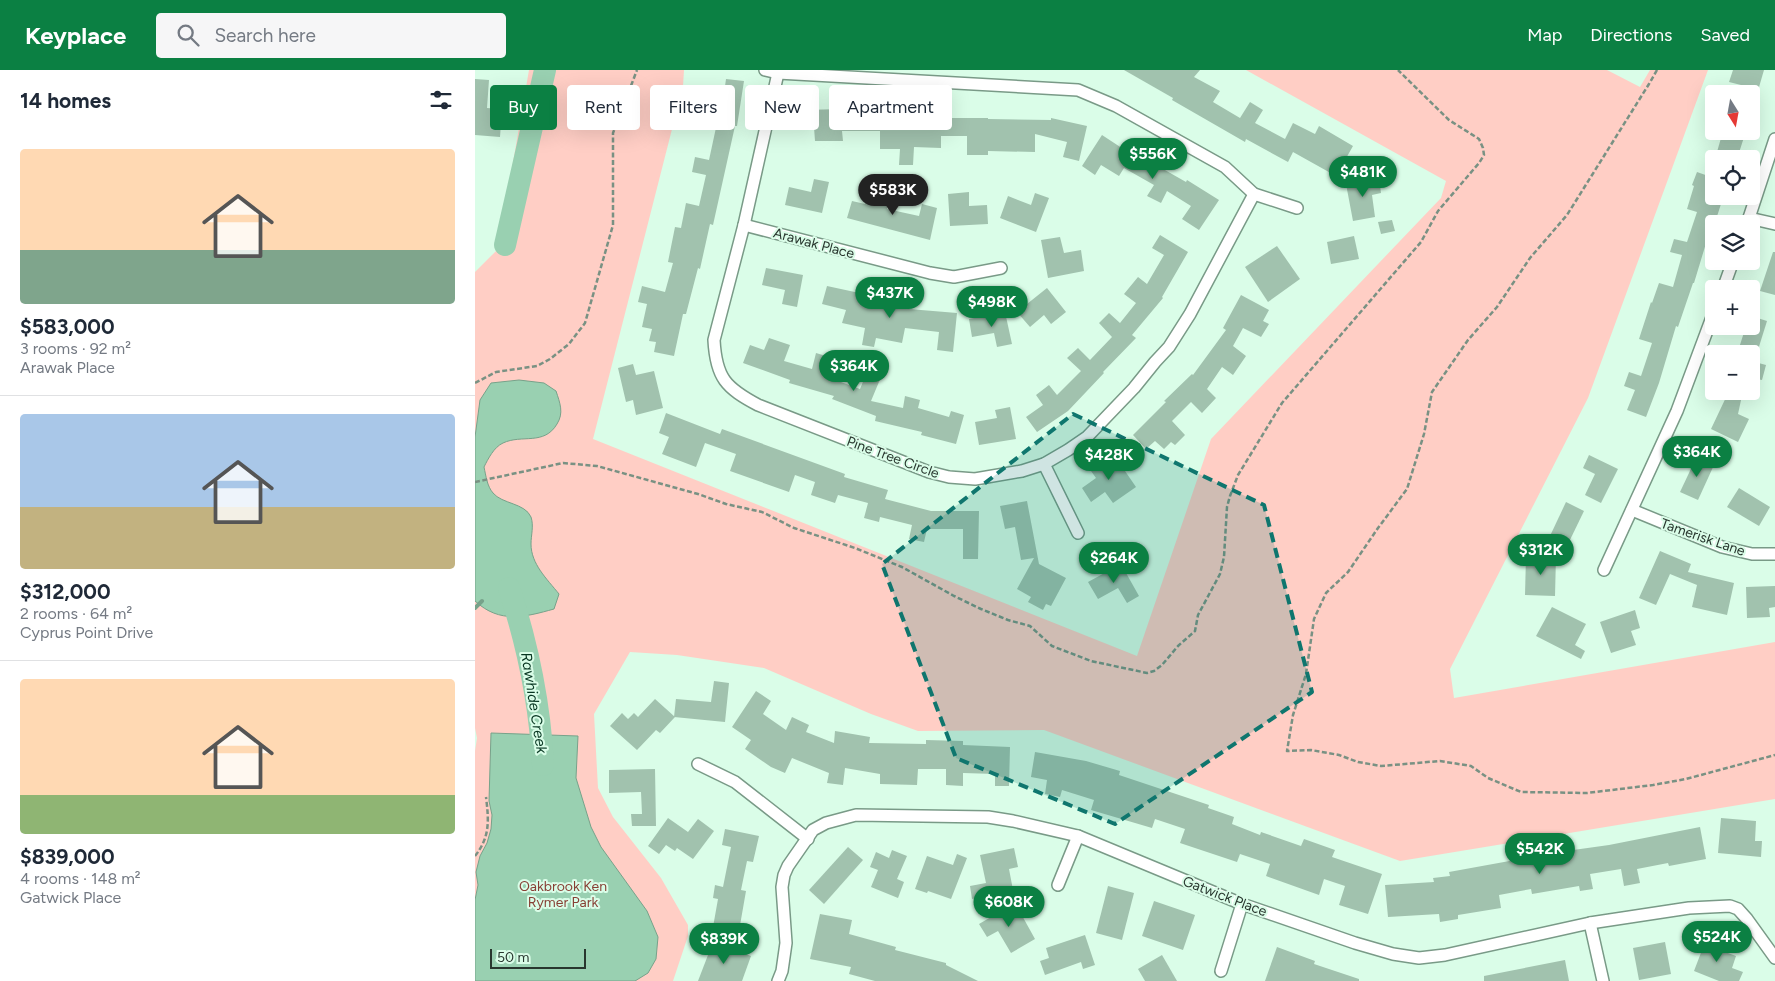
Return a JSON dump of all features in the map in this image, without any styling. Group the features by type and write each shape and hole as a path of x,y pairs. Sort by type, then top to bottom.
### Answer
{"street":[{"path":"765,70 778,73 1078,90 1116,106 1225,167 1254,194 1297,208"},
{"name":"Pine Tree Circle","path":"778,73 744,225 714,340 715,358 720,375 737,394 759,405 936,474 975,479 1022,471 1045,464 1087,436 1135,388 1169,347 1190,314 1254,194"},
{"path":"1750,215 1775,139"},
{"path":"1760,222 1775,224"},
{"name":"Arawak Place","path":"744,225 930,273 954,277 1001,268"},
{"path":"1604,570 1677,411 1705,335"},
{"path":"1045,464 1078,533"},
{"name":"Tamerisk Lane","path":"1632,510 1722,547 1752,554 1775,554"},
{"path":"697,764 735,782 808,839"},
{"name":"Gatwick Place","path":"778,981 782,971 785,943 782,887 788,866 813,830 826,823 856,815 988,817 1020,822 1078,836 1242,904 1355,943 1393,954 1419,958 1445,955 1590,924 1689,908 1731,906 1747,919 1775,958"},
{"path":"1059,885 1078,836"},
{"path":"1221,971 1242,904"},
{"path":"1590,924 1603,981"}],"path":[{"path":"475,383 496,372 537,366 550,359 569,344 585,323 613,225 613,134 637,70"},
{"path":"475,482 563,463 597,466 698,494 727,504 762,512 794,528 855,548 902,567 981,609 1008,620 1030,626 1052,646 1091,661 1147,673 1154,671 1162,666 1178,646 1195,630 1199,615 1220,574 1224,557 1227,507 1238,475 1282,403 1421,242 1438,212 1484,155 1479,139 1449,120 1398,70"},
{"path":"1657,70 1567,215 1531,258 1497,307 1468,340 1432,392 1424,434 1407,489 1348,572 1326,593 1314,619 1306,674 1293,714 1287,751 1311,750 1381,766 1440,761 1471,766 1489,778 1521,792 1587,793 1686,779 1775,755"},
{"path":"475,856 483,846 487,833 488,814 486,797"}],"highlighted area":[{"path":"1073,414 1264,505 1312,692 1115,824 956,758 882,564"}],"green space":[{"path":"529,70 684,70 683,85 650,85 650,130 672,130 593,439 1137,656 1211,439 1441,198 1446,181 1246,70 1607,70 1640,87 1650,70 1708,70 1588,398 1450,669 1454,698 1775,642 1775,799 1400,861 1044,730 918,731 871,714 764,668 677,655 630,652 594,714 598,788 613,817 661,878 688,925 688,936 673,981 475,981 475,751 477,738 475,728 475,272 498,249 519,130 557,130 557,85 526,85"}],"shaded area":[{"path":"519,380 544,383 556,391 561,408 559,420 552,431 546,435 503,443 497,447 484,467 488,484 493,493 497,497 524,509 531,517 531,544 534,558 541,571 559,594 554,609 513,617 494,613 475,601 475,437 480,400 491,383"},
{"name":"Oakbrook Ken Rymer Park","path":"491,733 578,736 576,778 591,827 601,847 647,911 658,937 656,959 648,973 635,981 475,981 475,900 478,885 476,872 491,829 492,815 489,801"}],"building":[{"path":"1124,70 1200,70 1194,77 1220,91 1213,102 1240,118 1250,102 1263,110 1255,123 1285,139 1293,123 1315,134 1319,126 1353,146 1336,176 1293,152 1288,162 1246,139 1245,142"},
{"path":"1733,70 1764,70 1760,85 1741,85 1729,82"},
{"path":"475,79 489,80 487,108 490,108 490,130 500,130 500,137 475,135"},
{"path":"726,79 744,81 737,126 735,126 735,85 725,85"},
{"path":"829,109 829,130 952,130 952,118 1051,120 1051,118 1087,126 1079,161 1063,157 1067,142 1035,134 1035,152 988,151 988,155 967,155 967,136 941,136 941,148 914,147 913,165 899,165 900,149 880,149 880,131 842,131 843,141 815,141 814,130 819,130 819,110"},
{"path":"715,130 734,130 713,225 710,224 700,269 698,268 686,314 683,314 674,356 654,352 656,342 649,341 652,329 642,327 647,304 638,302 642,286 665,292 673,263 668,262 675,227 681,228 686,203 699,206 706,175 692,172 695,157 709,160"},
{"path":"1102,135 1140,160 1142,157 1186,182 1187,180 1219,200 1199,230 1182,219 1191,206 1167,191 1161,203 1147,196 1154,185 1124,168 1119,176 1101,165 1095,175 1082,166"},
{"path":"1720,140 1743,140 1740,150 1718,150"},
{"path":"1697,172 1705,175 1705,205 1721,205 1717,215 1705,215 1705,247 1694,283 1678,327 1676,326 1659,383 1646,417 1627,410 1635,390 1624,386 1629,372 1641,376 1652,343 1639,339 1659,283 1673,287 1682,255 1670,252 1674,239 1687,242 1697,212 1687,209 1694,186 1692,185"},
{"path":"1379,178 1381,193 1372,195 1375,217 1353,221 1346,184"},
{"path":"814,179 829,182 822,213 785,205 789,187 811,192"},
{"path":"870,187 891,193 887,209 919,216 922,204 937,208 930,240 847,218 852,201 865,204"},
{"path":"969,192 969,206 987,205 988,224 950,226 948,194"},
{"path":"1035,193 1049,198 1036,232 1000,218 1008,196 1031,205"},
{"path":"1392,220 1395,231 1381,234 1378,222"},
{"path":"1160,235 1188,252 1163,298 1132,335 1136,338 1104,373 1068,411 1037,432 1026,417 1043,405 1036,395 1049,385 1057,395 1081,371 1067,358 1078,348 1090,360 1112,337 1099,323 1109,313 1120,323 1136,303 1124,294 1138,277 1147,284 1164,255 1152,248"},
{"path":"1354,236 1359,259 1331,264 1327,242"},
{"path":"1060,237 1064,253 1081,250 1084,271 1048,278 1041,240"},
{"path":"1277,246 1300,279 1268,302 1245,267"},
{"path":"1773,252 1775,252 1775,295 1760,291"},
{"path":"766,268 803,275 797,307 782,304 785,290 762,285"},
{"path":"827,286 864,294 863,297 910,307 909,309 957,313 953,352 937,350 939,332 905,328 902,343 876,338 874,347 862,345 865,328 842,323 846,310 822,304"},
{"path":"1047,288 1066,312 1051,324 1044,315 1030,327 1017,312"},
{"path":"1241,295 1269,310 1263,321 1269,324 1261,337 1243,328 1233,346 1246,356 1233,375 1222,367 1207,389 1216,398 1202,413 1191,402 1172,421 1185,435 1175,445 1171,442 1164,449 1155,441 1146,449 1133,435 1166,402 1164,401 1193,375 1226,330 1223,328"},
{"path":"1005,312 1012,344 997,347 994,333 972,337 969,319"},
{"path":"1760,319 1767,321 1760,345 1740,345 1743,335 1760,335"},
{"path":"769,338 790,345 784,361 812,369 816,353 836,359 830,378 860,389 867,372 881,377 871,401 903,408 905,396 920,400 918,408 949,417 951,411 964,415 956,444 921,435 922,432 875,421 876,416 832,399 834,396 789,383 790,380 743,363 750,345 764,350"},
{"path":"1760,363 1766,365 1762,380 1760,380"},
{"path":"633,364 636,375 654,371 663,408 636,415 633,400 626,402 618,368"},
{"path":"1725,400 1741,400 1738,414 1749,419 1738,442 1711,429"},
{"path":"1010,407 1016,439 979,445 975,422 997,418 995,410"},
{"path":"666,413 720,434 722,429 845,474 844,477 888,490 885,499 931,511 979,511 978,559 963,559 963,529 927,529 924,542 909,539 912,525 880,517 879,522 864,518 868,503 838,495 835,503 811,495 815,482 795,475 789,492 730,471 736,454 705,443 696,467 662,454 669,437 659,433"},
{"path":"1114,455 1136,487 1113,503 1105,492 1091,502 1082,488 1096,478 1091,471"},
{"path":"1589,455 1618,469 1601,503 1585,495 1595,474 1583,468"},
{"path":"1697,456 1714,465 1698,500 1680,492"},
{"path":"1739,488 1770,507 1759,526 1727,507"},
{"path":"1027,501 1039,564 1066,578 1051,606 1046,604 1043,610 1028,602 1031,597 1017,589 1034,558 1021,560 1015,527 1005,529 1000,506"},
{"path":"1566,502 1584,511 1568,544 1550,536"},
{"path":"1660,551 1691,564 1688,572 1734,583 1727,615 1692,607 1697,585 1670,574 1656,605 1639,598"},
{"path":"1526,556 1556,556 1555,596 1525,595"},
{"path":"1121,564 1139,596 1127,603 1118,588 1098,599 1088,582"},
{"path":"1775,586 1775,607 1769,608 1770,617 1747,618 1746,587"},
{"path":"1552,607 1586,624 1575,645 1585,651 1581,659 1536,636"},
{"path":"1635,610 1640,628 1631,631 1636,645 1611,653 1600,622"},
{"path":"714,681 729,683 725,722 674,717 676,699 711,702"},
{"path":"756,691 771,701 763,714 786,730 792,717 809,725 806,732 834,743 835,731 870,737 869,743 926,744 926,740 963,741 963,745 1010,747 1009,786 995,786 995,774 963,773 963,786 946,785 946,769 918,769 917,785 880,784 880,774 845,768 843,785 827,783 829,773 792,758 785,773 771,767 745,749 751,740 732,727"},
{"path":"655,699 675,717 660,733 656,730 637,750 610,726 622,713 628,719 634,713 638,717"},
{"path":"1035,752 1086,761 1120,771 1119,775 1209,805 1208,808 1234,817 1232,824 1260,835 1261,832 1301,846 1304,839 1335,850 1332,857 1382,874 1368,914 1339,905 1345,886 1324,879 1319,895 1266,876 1270,864 1240,854 1237,862 1180,843 1185,829 1155,819 1152,828 1091,810 1094,800 1062,790 1060,797 1045,794 1047,780 1031,777"},
{"path":"655,769 656,826 632,826 631,814 642,814 641,792 609,793 609,770"},
{"path":"668,818 688,832 698,819 714,831 693,859 677,848 675,851 666,845 659,854 648,846"},
{"path":"1721,818 1756,821 1755,841 1762,841 1761,857 1718,853"},
{"path":"1700,827 1706,859 1669,866 1668,863 1637,869 1640,883 1624,886 1621,869 1590,874 1593,889 1580,891 1579,886 1532,894 1531,889 1499,895 1501,908 1458,915 1458,919 1440,922 1439,914 1388,917 1385,885 1434,882 1433,878 1450,876 1449,872 1609,845"},
{"path":"725,829 759,836 753,862 747,861 741,890 746,891 739,931 713,927 718,899 713,898 715,885 723,887 731,847 722,845"},
{"path":"848,847 863,860 824,904 809,890"},
{"path":"1014,848 1018,867 1009,869 1013,890 972,899 970,886 986,883 980,855"},
{"path":"892,850 907,856 897,879 904,882 898,898 871,887 878,870 870,867 876,852 889,858"},
{"path":"957,854 967,858 951,899 928,891 927,893 915,889 927,856 953,865"},
{"path":"1108,886 1134,893 1122,940 1096,933"},
{"path":"1154,901 1195,915 1183,950 1142,936"},
{"path":"1015,903 1035,939 1011,953 998,931 987,937 979,924"},
{"path":"820,914 852,920 849,934 896,947 895,950 946,963 946,965 978,981 875,981 849,974 851,967 810,959"},
{"path":"1085,935 1095,965 1083,969 1081,962 1045,975 1040,961 1049,958 1046,948"},
{"path":"1707,937 1720,942 1717,949 1736,956 1732,968 1743,972 1739,981 1719,981 1694,971"},
{"path":"713,942 751,956 742,981 698,981"},
{"path":"1665,942 1671,974 1639,980 1633,948"},
{"path":"1277,947 1315,961 1314,964 1359,979 1359,981 1265,981"},
{"path":"1162,955 1177,981 1145,981 1138,969"},
{"path":"1565,960 1569,981 1484,981 1484,976"}],"waterway":[{"name":"Rawhide Creek","path":"505,245 545,70"},
{"name":"Rawhide Creek","path":"509,588 532,675 543,765"},
{"path":"475,608 482,601"}]}
